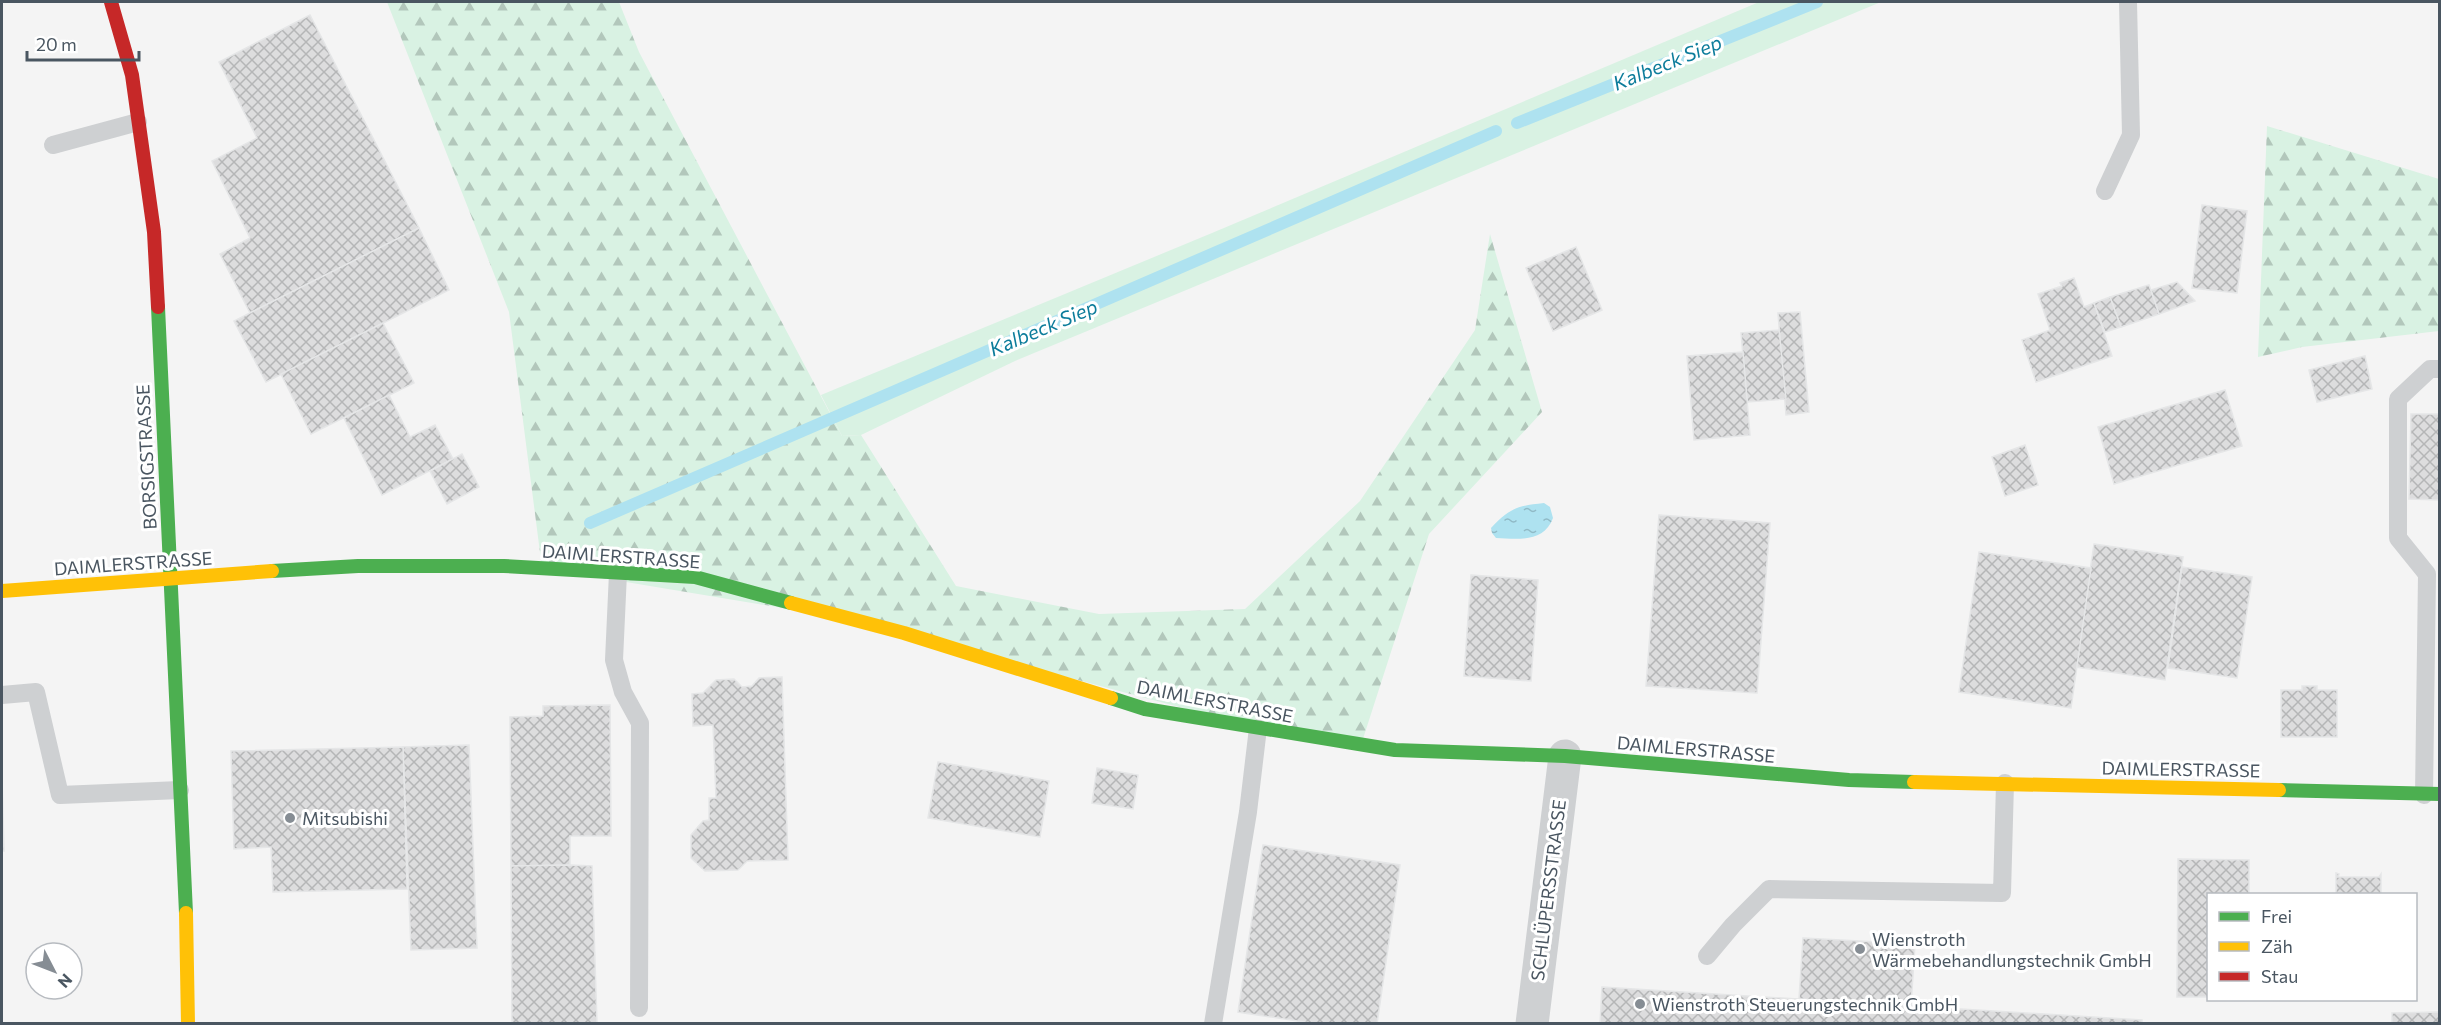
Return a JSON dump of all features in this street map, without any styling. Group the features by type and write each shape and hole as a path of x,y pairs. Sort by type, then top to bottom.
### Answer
{"street":[{"name":"BORSIGSTRASSE","path":"111,2 132,75 153,232 180,790 188,1023"},
{"name":"DAIMLERSTRASSE","path":"2,591 358,566 504,566 695,577 903,633 1145,709 1395,750 1565,756 1849,780 2432,795"},
{"name":"SCHLÜPERSSTRASSE","path":"1532,1023 1565,756"}],"lane":[{"path":"2104,191 2132,135 2128,2"},
{"path":"53,145 138,122"},
{"path":"2432,795 2427,573 2398,538 2398,399 2430,369 2439,369"},
{"path":"618,573 614,660 623,692 640,723 639,1008"},
{"path":"2,695 36,692 60,795 180,790"},
{"path":"1213,1023 1248,812 1258,728"},
{"path":"1707,956 1733,925 1769,890 2002,893 2005,783"}],"green space":[{"path":"387,2 619,2 639,52 842,436 861,435 956,586 1099,614 1245,609 1360,501 1475,330 1490,234 1542,412 1429,534 1361,745 1258,728 849,619 542,568 509,312"},
{"path":"1759,2 1881,2 1015,361 861,435 842,436 821,395 1212,233"},
{"path":"2267,126 2439,179 2439,331 2302,347 2258,357"}],"water":[{"path":"1544,503 1550,507 1553,518 1549,526 1537,536 1521,539 1496,538 1492,533 1491,528 1509,512 1527,505"}],"building":[{"path":"310,15 419,228 250,313 220,254 250,238 212,161 257,138 219,62"},
{"path":"2202,205 2247,211 2237,293 2192,288"},
{"path":"419,228 449,290 266,382 234,321"},
{"path":"1576,247 1602,310 1553,331 1526,268"},
{"path":"2074,278 2084,307 2094,303 2112,356 2036,382 2022,340 2050,330 2038,294 2062,286 2060,283"},
{"path":"2177,282 2195,301 2159,314 2151,290"},
{"path":"2149,285 2159,314 2121,327 2110,297"},
{"path":"2110,297 2121,327 2105,332 2094,303"},
{"path":"1800,312 1809,412 1786,415 1778,313"},
{"path":"383,323 414,383 311,434 281,374"},
{"path":"1779,330 1786,399 1747,402 1741,333"},
{"path":"1743,352 1750,435 1694,440 1687,356"},
{"path":"2365,356 2372,389 2317,402 2309,370"},
{"path":"2225,390 2242,446 2114,484 2098,427"},
{"path":"389,395 410,437 435,425 453,459 382,495 344,418"},
{"path":"2411,414 2440,414 2440,500 2409,499"},
{"path":"2025,445 2038,485 2005,496 1992,457"},
{"path":"462,454 479,487 447,504 430,471"},
{"path":"1659,515 1770,523 1757,693 1646,686"},
{"path":"2094,544 2183,557 2165,680 2076,667"},
{"path":"1979,552 2091,568 2071,708 1959,692"},
{"path":"2182,567 2252,577 2237,678 2168,668"},
{"path":"1471,575 1538,580 1531,681 1464,676"},
{"path":"782,677 788,860 747,861 738,870 705,871 691,858 691,835 703,821 709,820 709,798 716,798 713,725 693,726 692,694 703,693 716,680 734,679 742,687 752,686 759,678"},
{"path":"2302,686 2317,686 2317,690 2337,690 2337,737 2281,737 2281,690 2302,690"},
{"path":"610,705 611,836 570,836 570,865 511,866 510,717 543,716 543,706"},
{"path":"469,745 477,948 411,950 403,747"},
{"path":"403,747 407,889 273,892 271,847 234,849 231,751"},
{"path":"938,762 1049,781 1040,837 928,818"},
{"path":"1097,768 1138,775 1133,809 1092,803"},
{"path":"2,778 4,851 2,851"},
{"path":"1263,845 1400,865 1377,1024 1317,1024 1238,1012"},
{"path":"2178,859 2249,860 2249,893 2207,893 2207,997 2177,997"},
{"path":"511,866 592,866 597,1024 512,1024"},
{"path":"2336,873 2339,874 2338,877 2379,877 2381,874 2381,893 2336,893"},
{"path":"1803,938 1915,944 1911,1006 1799,999"},
{"path":"1602,987 2142,1020 2142,1024 1600,1024"},
{"path":"2439,1012 2439,1024 2392,1024 2392,1013"}],"waterway":[{"name":"Kalbeck Siep","path":"1517,123 1817,2"},
{"name":"Kalbeck Siep","path":"590,523 1496,131"}],"traffic: fast":[{"path":"158,307 186,913"},
{"path":"272,571 358,566 504,566 695,577 791,603"},
{"path":"1111,698 1145,709 1395,750 1565,756 1849,780 1914,782"},
{"path":"2279,790 2440,794"}],"traffic: slow":[{"path":"2,591 272,571"},
{"path":"791,603 904,633 1111,698"},
{"path":"1914,782 2279,790"},
{"path":"186,913 188,1024"}],"traffic: jam":[{"path":"111,2 132,75 154,232 158,307"}],"place":[{"name":"Mitsubishi","path":"290,818"},
{"name":"Wienstroth Wärmebehandlungstechnik GmbH","path":"1860,949"},
{"name":"Wienstroth Steuerungstechnik GmbH","path":"1640,1004"}]}
